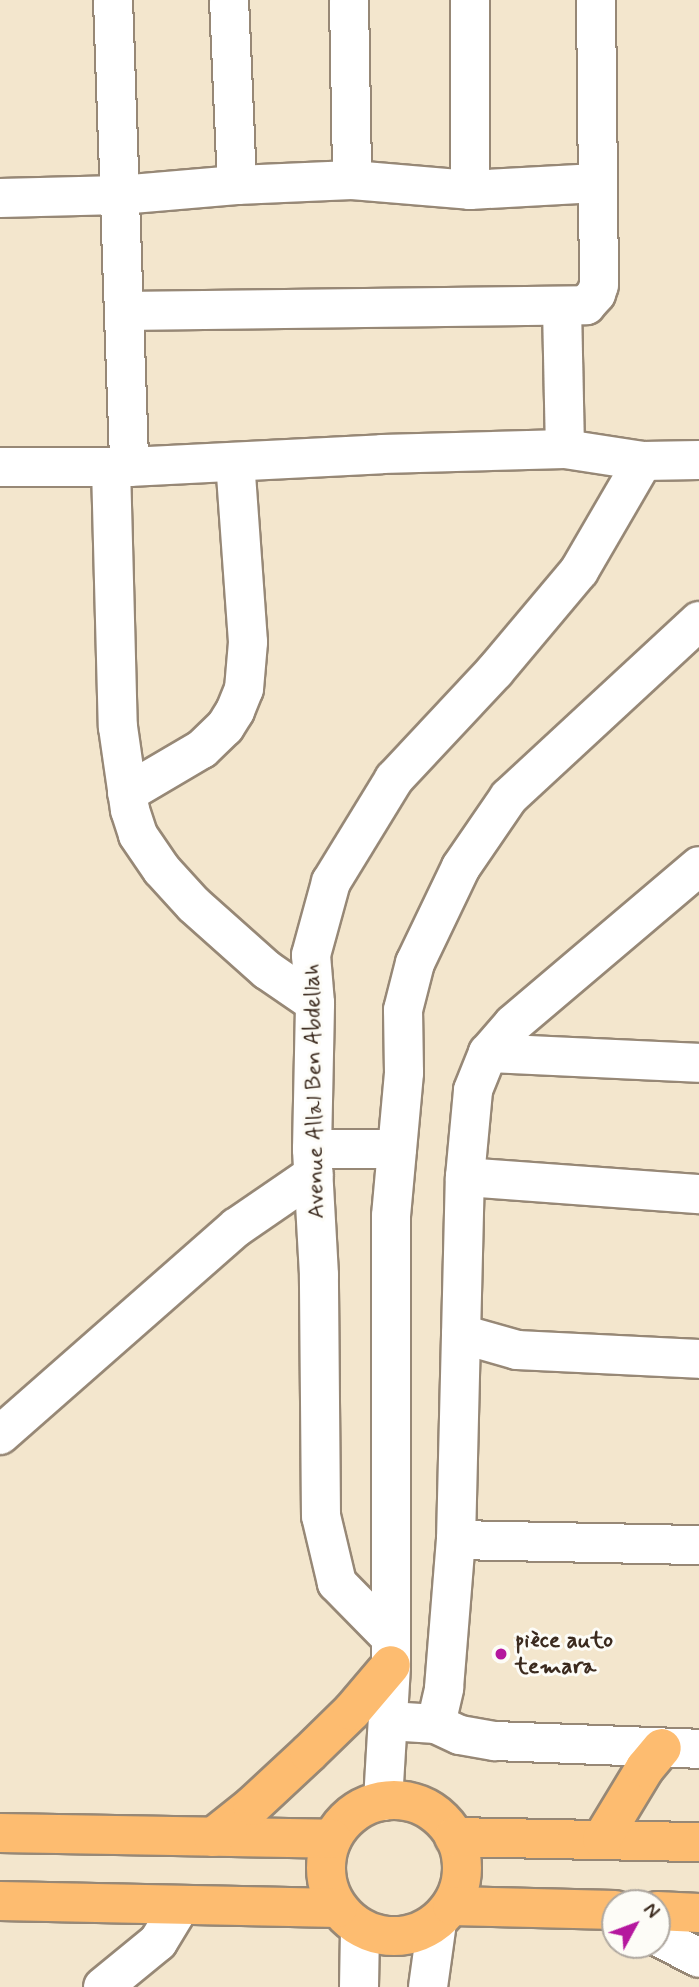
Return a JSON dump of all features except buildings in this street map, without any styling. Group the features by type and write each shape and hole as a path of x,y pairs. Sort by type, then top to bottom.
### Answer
{"main road":[{"path":"213,1837 252,1806 352,1711 391,1651"},
{"path":"602,1839 645,1768 680,1749"},
{"path":"0,1901 180,1906 349,1918 385,1936 412,1934 444,1914 460,1884 461,1860 454,1837 438,1816 415,1803 383,1801 362,1807 344,1820 332,1839 325,1863 327,1887 349,1918"},
{"path":"0,1833 332,1839"},
{"path":"454,1837 699,1842"},
{"path":"444,1914 601,1910"},
{"path":"671,1912 699,1913"}],"street":[{"path":"113,0 124,311 116,697 127,793 138,835 162,870 243,950 315,1003"},
{"path":"229,0 237,185"},
{"path":"349,0 352,180"},
{"path":"470,0 470,190"},
{"path":"124,311 586,305 596,294 599,285 596,0"},
{"path":"0,198 120,195 237,185 352,180 470,190 597,183"},
{"path":"562,307 565,449"},
{"path":"0,467 120,467 565,449 643,461 699,460"},
{"path":"127,793 202,748 225,727 244,689 248,642 235,461"},
{"name":"Avenue Allal Ben Abdellah","path":"391,1651 337,1583 321,1516 319,1275 313,1161 315,1003 311,955 331,881 347,850 394,779 495,671 579,570 643,461"},
{"path":"383,1801 391,1651 391,1216 404,1073 403,1010 415,964 461,867 509,797 699,621"},
{"path":"436,1724 448,1658 456,1540 465,1177 473,1090 488,1053 548,991 699,866"},
{"path":"488,1053 691,1055"},
{"path":"0,1435 313,1161 397,1149"},
{"path":"465,1177 699,1194"},
{"path":"461,1334 517,1350 699,1359"},
{"path":"456,1540 699,1545"},
{"path":"389,1721 436,1724 460,1735 495,1741 680,1749"},
{"path":"103,1987 158,1942 180,1906"},
{"path":"428,1987 444,1914"},
{"path":"349,1918 359,1987"},
{"path":"671,1943 699,1958"}],"place":[{"name":"pièce auto temara","path":"501,1654"}]}
